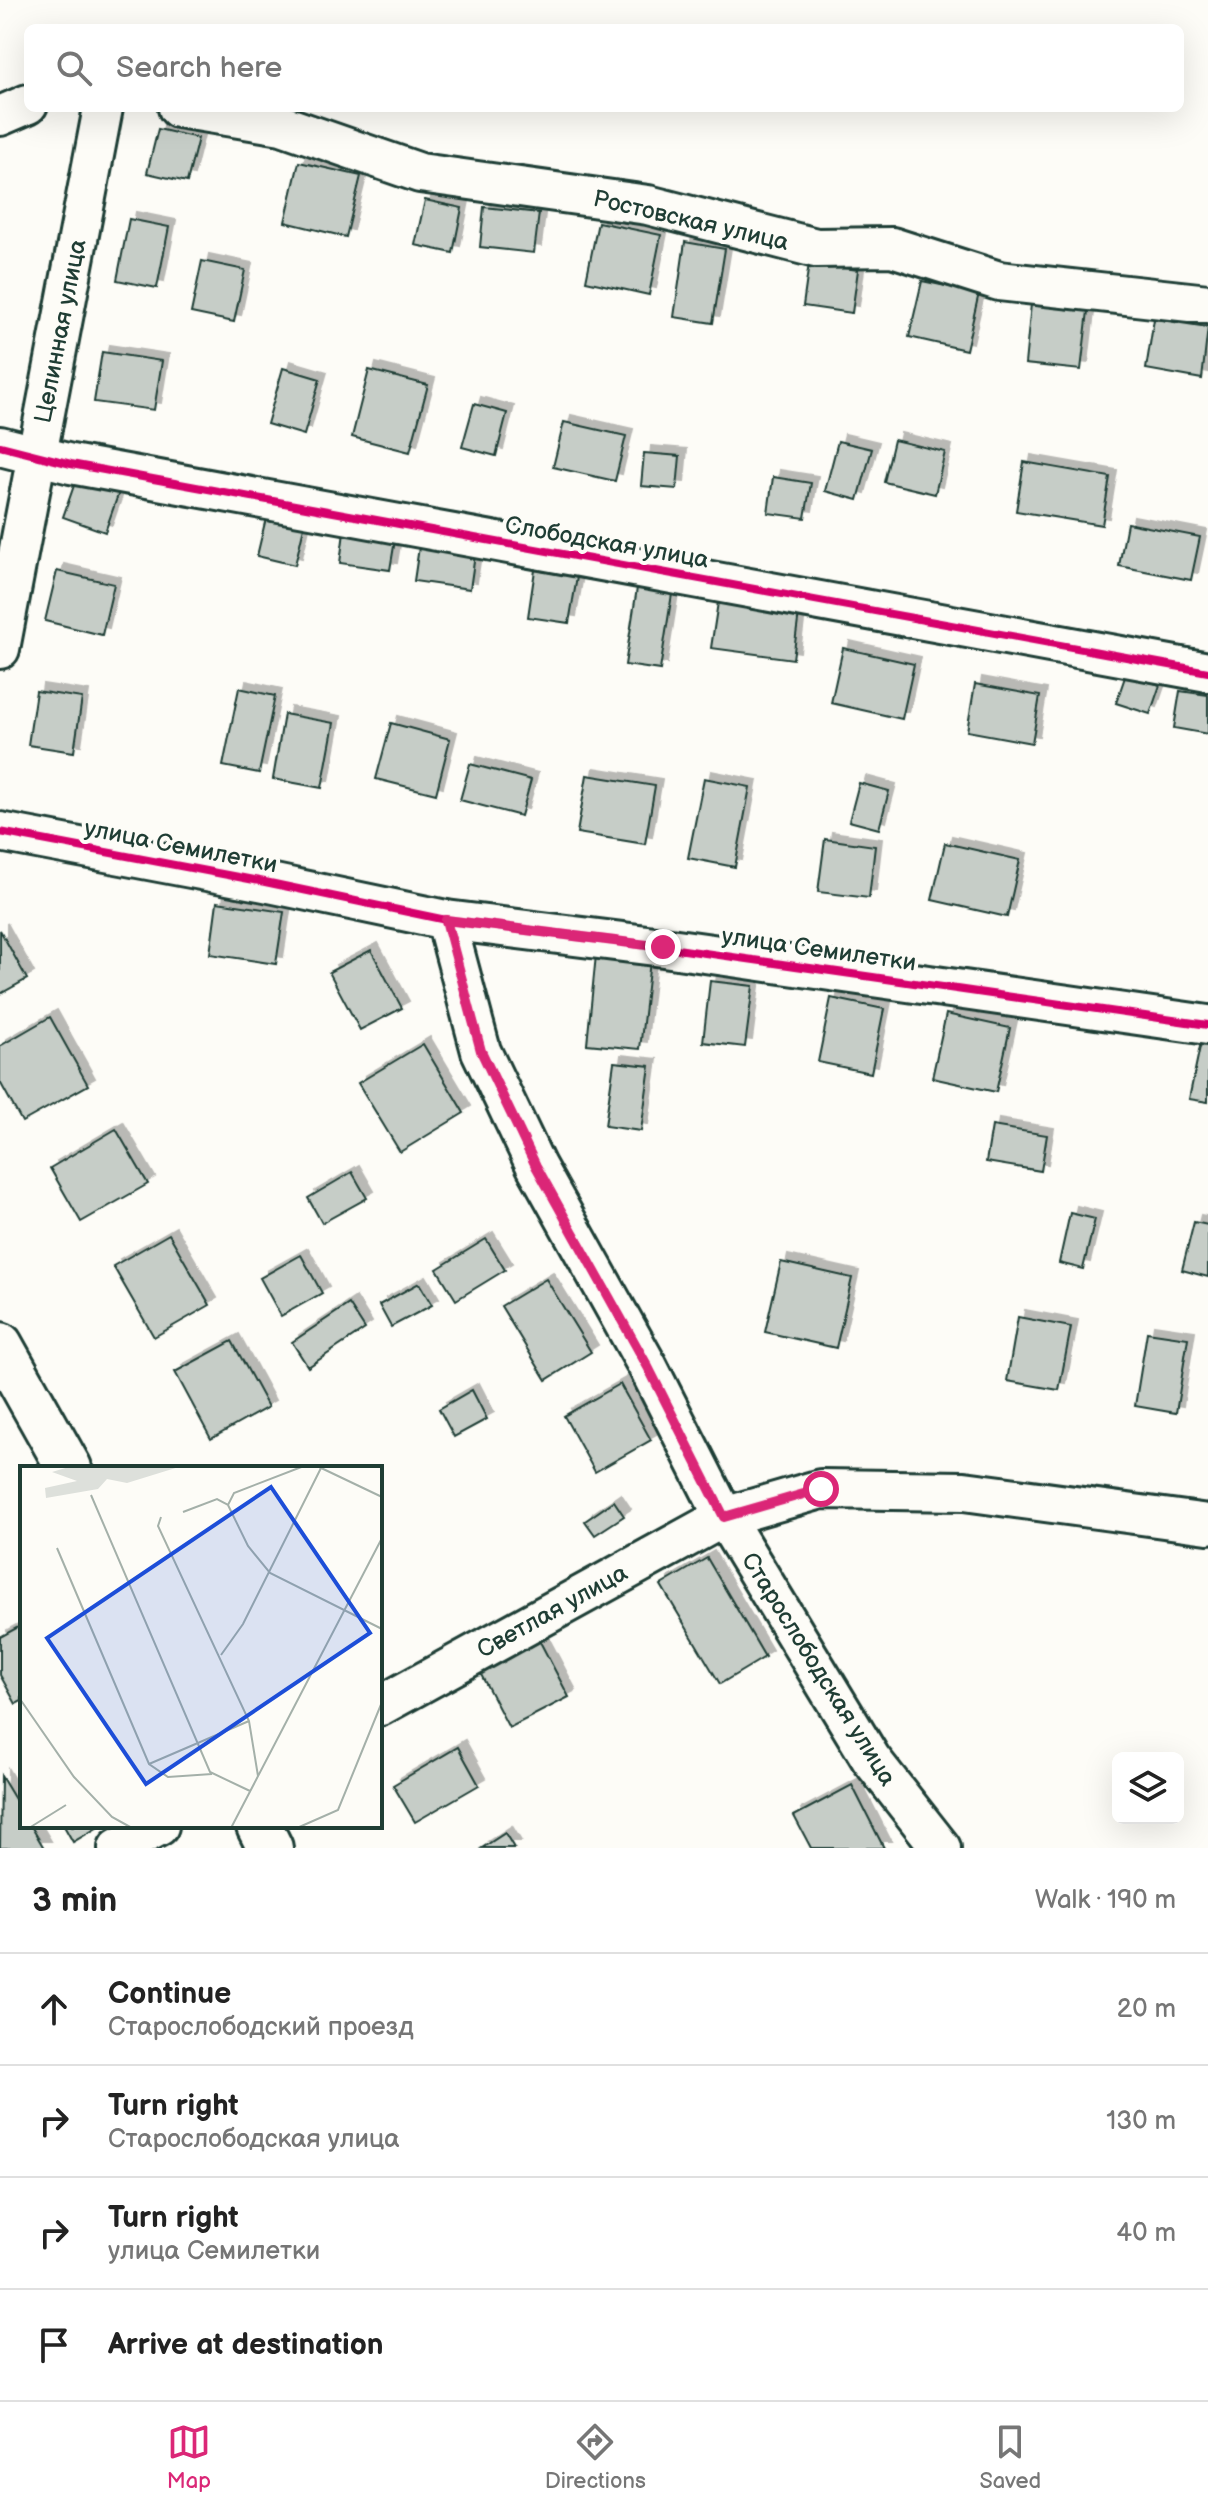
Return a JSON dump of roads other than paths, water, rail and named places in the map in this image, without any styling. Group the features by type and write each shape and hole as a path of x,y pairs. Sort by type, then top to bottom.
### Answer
{"street":[{"path":"0,116 24,106"},
{"name":"Целинная улица","path":"0,649 102,112"},
{"name":"Ростовская улица","path":"202,112 282,125 420,173 648,205 816,248 892,247 999,281 1208,304"},
{"name":"Слободская улица","path":"0,446 275,502 1208,672"},
{"name":"улица Семилетки","path":"0,832 446,920 663,947 1208,1025"},
{"name":"Старослободская улица","path":"446,920 481,1051 536,1166 648,1367 724,1517 871,1759 941,1848"},
{"path":"0,1345 68,1466"},
{"name":"Светлая улица","path":"382,1705 724,1517 821,1489 964,1491 1208,1524"},
{"path":"118,1848 155,1828"},
{"path":"260,1828 270,1848"}]}
